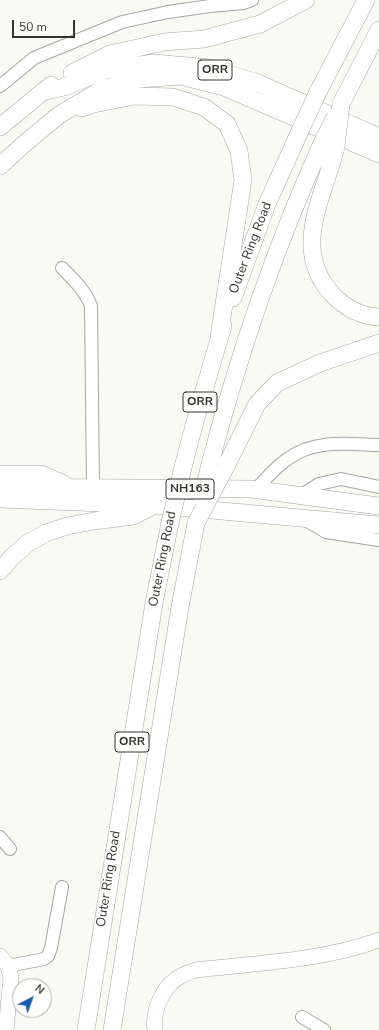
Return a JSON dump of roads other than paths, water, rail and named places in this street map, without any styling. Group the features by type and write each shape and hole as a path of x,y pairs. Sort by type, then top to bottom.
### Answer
{"highway":[{"name":"ORR","path":"0,127 58,79 110,54 164,42 204,39 260,24 306,0"},
{"name":"Outer Ring Road","path":"86,1030 154,602 183,467 219,337 267,204 318,92 366,0"},
{"path":"379,30 341,104 329,144 312,230 312,255 320,277 335,297 342,303 358,312 379,317"},
{"name":"ORR","path":"42,92 64,87 106,70 154,63 209,68 258,83 379,137"},
{"name":"ORR","path":"0,166 59,115 101,90 138,79 181,76 224,87 379,154"},
{"name":"ORR","path":"59,115 94,104 134,96 172,97 204,107 227,124 239,151 242,180 219,337"},
{"name":"Outer Ring Road","path":"112,1030 180,607 196,523 217,468 233,383 260,297 291,214 329,144"},
{"path":"217,468 236,445 257,404 277,383 320,363 379,343"},
{"path":"0,474 41,474 73,487"},
{"name":"NH163","path":"0,487 255,490 379,506"},
{"name":"NH163","path":"0,499 155,505 379,525"},
{"path":"0,571 12,557 28,543 46,533 67,526 94,520 133,516 155,505"}],"main road":[{"path":"155,1030 154,1024 158,1005 166,989 180,976 196,970 296,960 363,946 379,940"},
{"path":"4,961 11,977 6,1030"}],"street":[{"path":"0,86 34,58 122,22 168,12 244,3 252,0"},
{"path":"62,268 87,295 91,306 93,488"},
{"path":"255,490 282,462 311,446 348,443 379,445"},
{"path":"300,496 319,484 341,479 379,487"},
{"path":"304,518 326,532 379,540"},
{"path":"0,837 10,849"},
{"path":"4,961 44,960 48,956 51,948 62,887"},
{"path":"302,1017 324,1030"}]}
